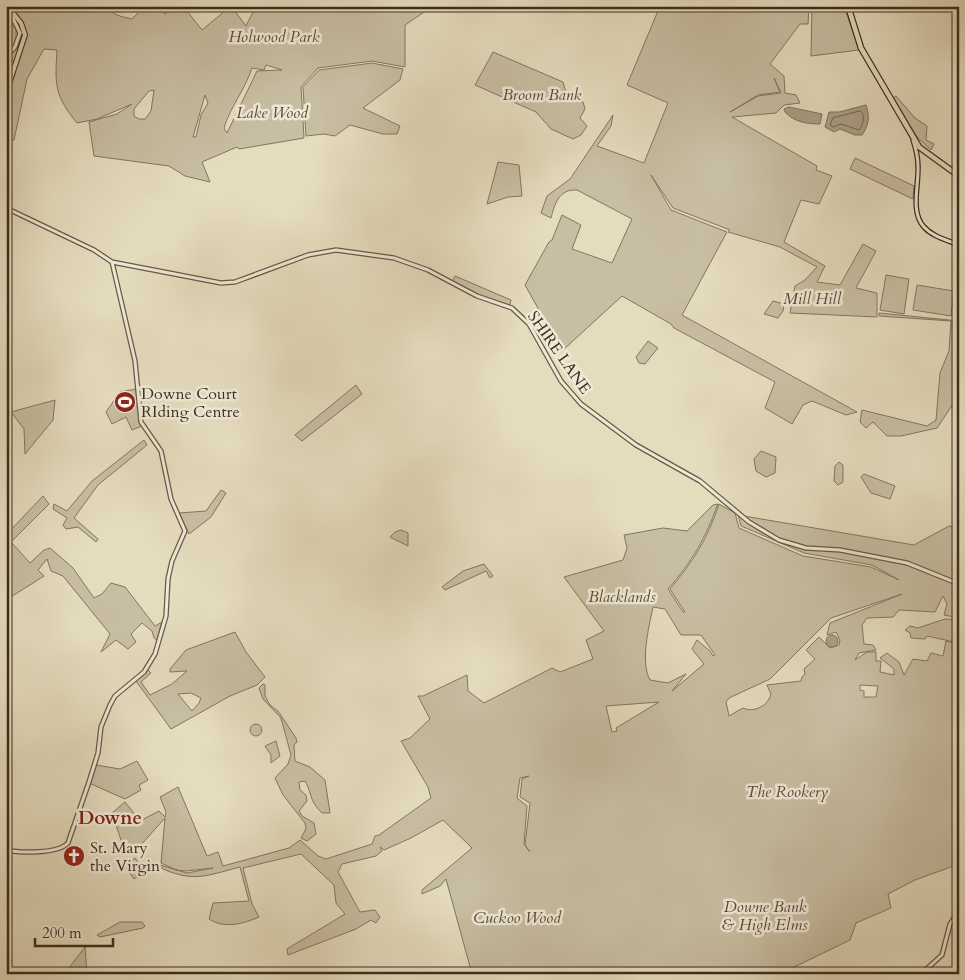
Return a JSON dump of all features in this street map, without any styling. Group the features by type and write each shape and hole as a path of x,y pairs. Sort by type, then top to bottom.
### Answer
{"highway":[{"path":"848,6 861,48 912,135 918,144 931,156 959,176"}],"main road":[{"path":"6,93 25,35 21,23 8,7"}],"street":[{"path":"6,57 15,46 20,34 8,7"},
{"path":"912,135 917,154"},
{"path":"918,144 916,200 919,218 924,227 931,233 959,245"},
{"path":"6,208 94,250 112,262 135,361 141,422 161,452 172,499 185,535 172,561 168,579 166,616 155,654 144,672 112,700 102,727 95,764 66,845 26,852 6,850"},
{"name":"SHIRE LANE","path":"112,262 221,284 235,282 308,255 336,250 394,258 428,270 477,296 512,308 530,324 561,381 581,404 636,445 700,481 749,522 779,540 797,545 908,563 959,584"},
{"path":"921,974 942,955 950,924 959,911"}],"green space":[{"path":"6,6 106,6 114,14 132,19 145,6 153,6 165,14 175,6 183,6 202,30 231,6 246,26 256,6 433,6 405,25 405,67 372,61 318,68 301,87 304,138 239,149 237,147 202,162 210,182 185,176 169,166 94,156 89,122 117,114 132,104 97,119 77,123 60,97 56,81 57,50 44,49 27,79 14,140 6,144 6,18 16,29 16,40 23,32 6,16","holes":["266,65 282,70 257,71 227,133 224,128 227,120 246,84 252,68 264,70","154,90 151,111 145,119 139,119 134,116 134,109 149,91","205,95 208,103 201,115 196,137 193,137"]},
{"name":"Mill Hill","path":"660,6 809,6 808,24 800,24 770,64 784,76 785,93 796,95 800,103 784,105 776,113 732,117 817,166 816,170 832,176 819,204 801,200 784,242 825,266 817,282 840,285 863,244 876,251 856,288 877,293 877,317 790,313 795,286 805,280 817,267 780,247 728,232 730,230 673,208 651,175 671,210 727,232 682,315 857,412 846,415 812,401 803,405 792,424 765,408 775,382 674,328 671,324 622,296 562,351 525,285 549,242 552,240 562,215 581,225 572,249 612,263 632,219 577,190 571,190 562,194 556,202 551,218 541,213 547,196 570,179 613,115 611,126 597,146 644,163 668,103 627,85","holes":["774,78 781,93 758,96 730,112 758,95 780,92"]},
{"path":"812,6 844,6 859,50 811,56"},
{"name":"Broom Bank","path":"493,52 563,82 567,96 583,102 585,109 580,118 587,126 581,135 573,139 551,129 536,112 475,85"},
{"path":"372,63 403,69 400,80 363,108 400,126 397,134 383,134 350,125 335,136 324,134 306,136 303,87 319,70"},
{"path":"896,96 915,118 927,126 926,140 934,144 931,150 917,137 893,98"},
{"path":"855,158 914,186 913,199 850,169"},
{"path":"498,162 519,165 522,196 508,197 487,204"},
{"path":"886,275 909,279 904,314 880,310"},
{"path":"455,276 511,300 509,307 452,282"},
{"path":"917,285 954,291 951,316 913,310"},
{"path":"773,301 784,304 783,311 778,318 764,314"},
{"path":"879,313 959,321 959,401 955,401 937,428 901,436 887,436 873,422 866,428 860,422 862,410 927,426 936,420 940,373 949,351 951,321 879,316"},
{"path":"648,341 658,348 645,364 639,363 636,357"},
{"path":"356,385 362,394 302,441 295,435"},
{"name":"Downe Court RIding Centre","path":"136,389 142,426 132,430 126,417 112,424 106,412 120,392"},
{"path":"55,400 53,420 25,454 24,429 11,412"},
{"path":"144,440 147,445 98,485 74,518 98,539 96,542 78,527 66,529 63,525 67,518 53,509 54,504 67,511 92,481"},
{"path":"761,451 776,457 775,473 766,477 756,471 754,459"},
{"path":"839,462 843,465 843,482 838,485 834,481 835,466"},
{"path":"864,474 895,486 890,499 871,493 861,477"},
{"path":"221,490 226,493 211,517 189,534 179,513 206,511"},
{"path":"43,496 49,504 11,542 30,563 44,550 50,548 73,568 94,598 102,594 111,583 125,587 155,626 162,622 157,640 154,638 152,631 142,623 131,634 136,642 128,649 116,640 101,652 110,634 63,576 51,571 47,559 38,570 44,576 6,600 6,535"},
{"path":"718,504 698,549 668,589 683,612 685,612 670,589 699,549 710,528 719,504 735,513 739,528 803,556 871,567 899,580 872,565 804,553 741,526 738,515 914,545 949,526 959,528 959,618 944,615 947,604 943,596 935,612 899,610 893,617 867,618 862,625 864,644 873,645 876,650 859,653 855,660 867,652 876,652 876,661 881,661 880,672 894,675 894,669 880,658 887,653 899,662 904,675 913,659 927,661 931,653 943,656 946,641 957,644 959,864 915,880 888,894 891,908 856,923 850,940 780,974 472,974 446,879 440,886 422,894 422,890 472,848 443,820 411,838 384,850 380,847 382,851 376,856 342,864 338,872 360,912 375,910 380,917 376,923 371,920 356,929 288,955 287,949 345,914 336,903 334,885 301,854 243,868 252,904 259,917 247,922 227,925 209,919 213,903 249,901 240,867 208,875 190,876 171,872 159,867 160,865 174,869 161,863 165,818 139,847 122,843 112,813 125,802 140,821 159,811 165,817 166,812 160,797 178,787 207,856 218,852 223,866 289,848 300,840 318,856 326,859 372,844 375,836 431,798 428,787 401,741 410,738 430,719 418,696 423,696 467,675 468,691 484,703 552,668 560,672 593,659 586,640 604,631 564,577 623,560 627,548 624,535 663,528 687,531 713,505","holes":["902,594 830,623 827,635 836,632 840,640 839,645 830,648 819,637 806,650 815,659 804,669 805,674 801,681 767,685 771,694 764,705 752,710 743,708 729,716 726,702 729,698 770,679 831,618","653,607 665,609 681,635 701,635 715,655 713,656 697,640 692,649 704,664 672,691 686,674 668,683 650,680 646,664 648,634","860,685 878,686 876,697 864,697 864,691 860,690","659,702 616,728 617,731 612,732 606,706","529,776 522,779 520,797 530,803 525,845 530,852 524,844 527,806 517,798 520,778","213,868 187,873 177,870"]},
{"path":"401,530 408,533 408,546 390,537 395,532"},
{"path":"484,564 493,576 490,578 486,571 445,590 442,587 463,571"},
{"path":"945,619 959,620 959,643 927,636 925,639 911,638 910,633 905,630 910,626 918,628"},
{"path":"235,632 246,652 265,677 257,685 230,696 171,729 136,681 147,669 151,673 141,682 150,695 172,684 187,671 170,672 170,669 186,650","holes":["191,693 201,698 192,711 178,694"]},
{"path":"263,684 265,685 265,696 270,705 278,711 296,738 297,742 294,745 295,761 310,767 325,780 330,813 322,813 313,800 305,781 299,782 300,790 306,795 307,801 299,811 302,816 314,823 316,834 307,841 301,838 306,829 305,823 283,795 275,778 288,764 291,755 281,718 263,699 259,688"},
{"path":"256,724 262,730 256,736 250,730"},
{"path":"276,741 280,756 271,763 271,755 265,746"},
{"path":"137,761 148,780 139,785 141,790 125,799 89,783 96,765 120,769"},
{"path":"68,845 84,857 71,867 65,859"},
{"path":"135,858 144,871 134,879 125,867"},
{"path":"120,922 142,922 145,926 100,937 97,935"},
{"path":"85,947 87,974 64,974"}],"water":[{"path":"866,105 868,121 862,135 855,135 840,129 834,132 825,127 829,112 839,112"},
{"path":"789,107 822,114 820,124 806,123 792,118 784,109"},
{"path":"830,635 834,635 838,641 834,647 830,647 826,643 826,639"}],"place":[{"name":"Downe Court RIding Centre","path":"125,402"},
{"name":"St. Mary the Virgin","path":"74,856"}],"district":[{"name":"Downe","path":"110,817"}],"park label":[{"name":"Holwood Park","path":"274,36"},
{"name":"Lake Wood","path":"272,112"},
{"name":"Blacklands","path":"622,596"},
{"name":"The Rookery","path":"787,791"},
{"name":"Downe Bank & High Elms","path":"765,915"},
{"name":"Cuckoo Wood","path":"517,917"}]}
